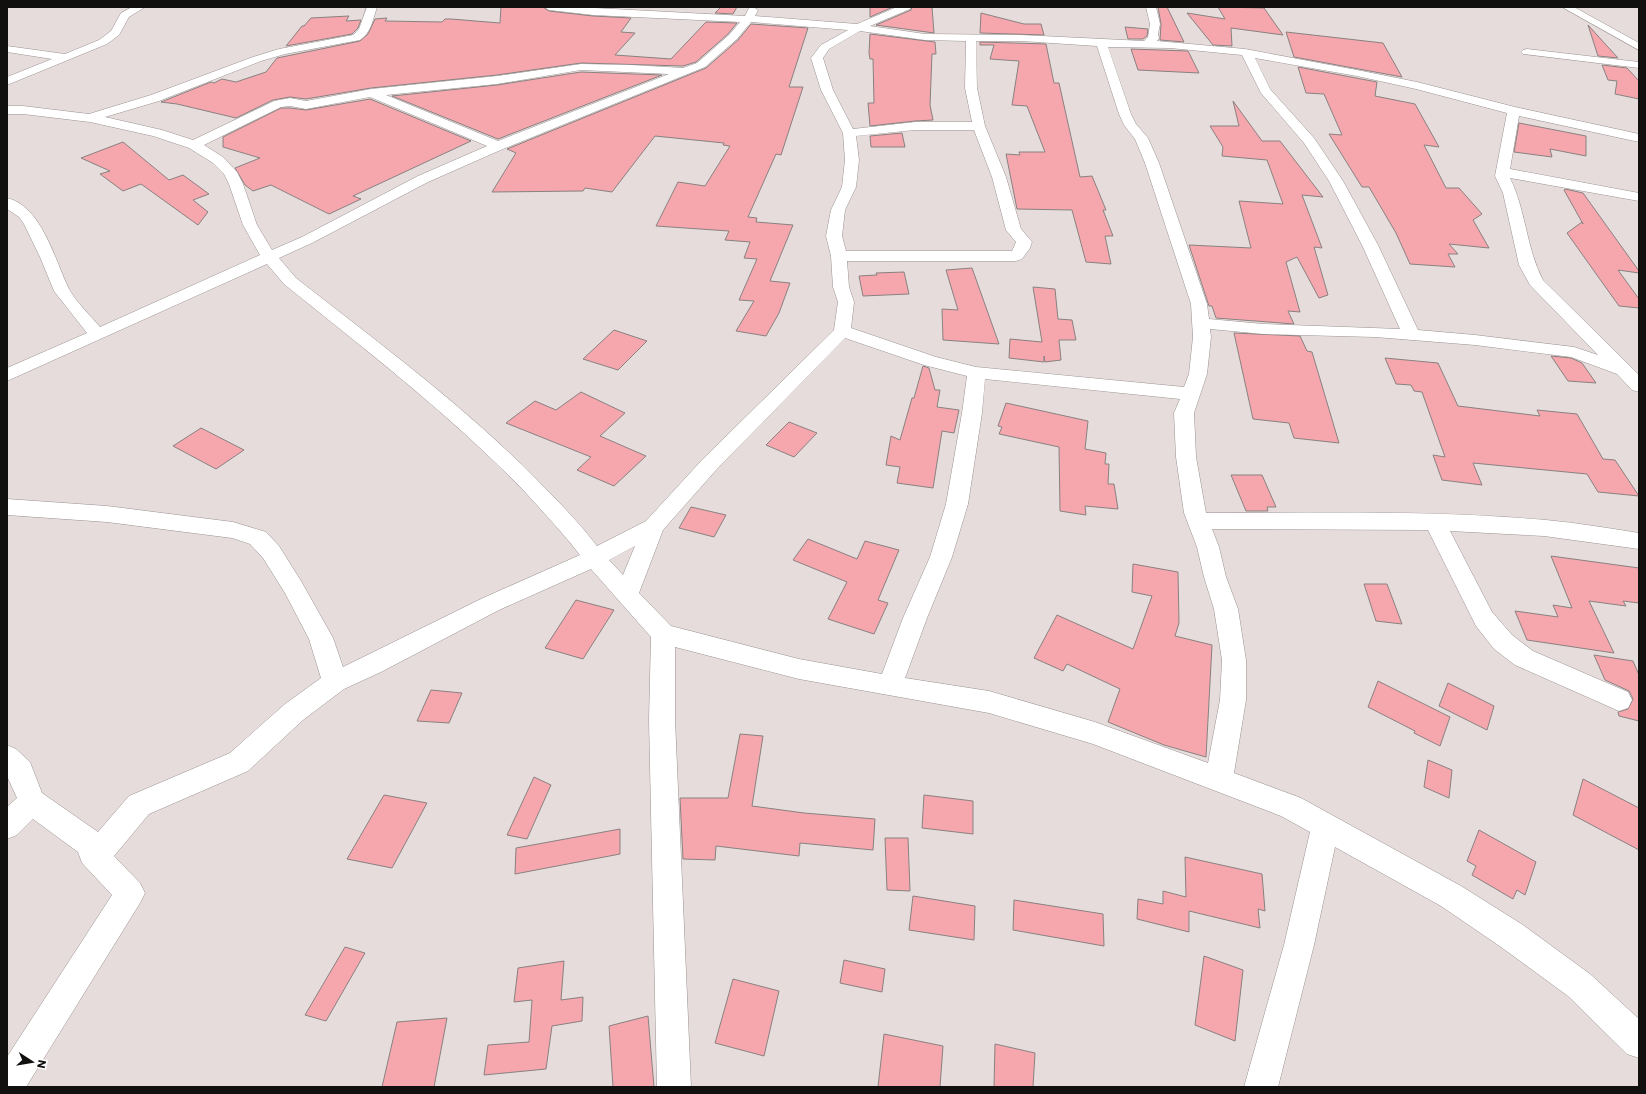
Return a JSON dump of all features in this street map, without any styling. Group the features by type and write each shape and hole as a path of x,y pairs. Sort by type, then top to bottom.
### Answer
{"street":[{"path":"7,81 110,37 115,33 125,16 140,7"},
{"path":"90,118 155,98 257,59 283,51 362,36 372,7"},
{"path":"549,7 593,12 751,13 925,37 1021,38 1101,43 1150,41 1170,45 1244,52 1298,61 1410,85 1514,111 1639,138"},
{"path":"627,595 654,527 709,466 842,331 846,302 842,287 839,256 834,236 838,210 849,187 852,160 849,133 826,90 818,58 820,52 825,47 859,28 906,7"},
{"path":"1150,41 1155,24 1151,7"},
{"path":"1567,7 1639,47"},
{"path":"7,375 307,240 423,179 498,146 701,65 733,37 751,13"},
{"path":"839,256 1016,256 1022,248 1024,242 1014,230 999,177 979,126 971,88 971,38"},
{"path":"1101,43 1125,114 1130,125 1141,138 1152,163 1199,304 1202,337 1198,374 1184,413 1186,457 1196,513 1208,547 1215,577 1226,609 1234,660 1232,700 1219,779"},
{"path":"7,49 66,57"},
{"path":"1244,52 1250,59 1265,90 1309,142 1336,181 1370,245 1411,334"},
{"path":"1527,52 1639,65"},
{"path":"194,145 278,104 290,102 306,105 371,93 497,80 581,67 632,68 684,72"},
{"path":"371,93 498,146"},
{"path":"12,117 23,110 90,118 157,133 194,145 218,160 230,172 236,184 250,225 269,257 290,281 448,407 502,456 573,530 594,558 663,634 799,669 989,702 1094,733 1291,807 1451,896 1512,936 1579,986 1639,1042"},
{"path":"1514,111 1502,172 1519,227 1527,265 1536,282 1639,386"},
{"path":"849,133 915,126 979,126"},
{"path":"1502,172 1639,197"},
{"path":"9,205 24,214 31,224 48,257 62,291 96,334"},
{"path":"1201,323 1263,329 1411,334 1574,352 1622,370"},
{"path":"842,331 930,361 976,373 1112,385 1190,394"},
{"path":"1574,352 1589,337"},
{"path":"890,686 915,618 941,557 957,504 972,413 976,373"},
{"path":"7,507 107,514 233,530 258,538 270,552 293,587 321,638 335,682"},
{"path":"1199,521 1387,520 1435,522 1532,527 1639,541"},
{"path":"1435,522 1484,619 1503,642 1524,658 1619,700"},
{"path":"7,1087 130,893 92,853 100,851 140,805 239,762 294,712 335,682 372,665 491,604 594,558 654,527"},
{"path":"663,634 662,720 674,1087"},
{"path":"7,757 20,770 32,802 100,851"},
{"path":"7,826 32,802"},
{"path":"1261,1087 1299,945 1325,826"}],"building":[{"path":"501,7 543,7 549,11 593,16 631,18 621,32 635,33 615,55 671,59 706,22 737,23 728,34 696,62 683,66 581,63 497,75 371,88 306,99 290,97 273,100 236,118 177,104 161,102 211,82 214,83 222,79 236,82 266,72 277,58 360,41 368,34 375,19 387,18 385,21 442,22 445,19 451,19 500,23"},
{"path":"721,7 737,7 733,14 715,13"},
{"path":"870,7 893,7 870,17"},
{"path":"912,7 932,7 934,33 876,25 911,10"},
{"path":"1158,7 1167,7 1184,42 1160,40 1161,24"},
{"path":"1218,7 1264,8 1283,35 1231,28 1232,46 1213,45 1187,13 1225,19"},
{"path":"981,13 1024,24 1041,24 1044,35 980,33"},
{"path":"349,16 346,21 361,20 358,28 352,34 286,46 302,26 304,26 311,18"},
{"path":"751,24 808,28 789,87 803,87 781,155 776,154 748,217 757,218 756,222 793,225 770,281 790,283 779,313 766,336 736,331 754,301 739,300 757,259 744,258 750,242 725,240 729,231 656,226 678,182 705,186 730,146 723,145 724,143 655,136 612,192 585,188 583,191 492,192 516,153 507,149 706,68 738,40"},
{"path":"1588,25 1618,58 1598,56"},
{"path":"1125,27 1148,29 1147,36 1143,39 1128,39"},
{"path":"1286,32 1383,43 1402,77 1294,57"},
{"path":"870,34 935,42 936,54 932,54 930,105 933,120 870,126 868,103 874,103 873,59 870,59 869,53"},
{"path":"980,42 1046,44 1054,83 1059,83 1080,177 1092,176 1106,210 1103,210 1113,236 1105,236 1111,264 1086,262 1072,210 1017,209 1006,154 1020,155 1019,152 1045,152 1027,106 1012,105 1019,61 990,59 994,45 980,45"},
{"path":"1131,49 1188,51 1199,73 1138,70"},
{"path":"1602,65 1627,68 1639,81 1639,99 1615,94 1617,81 1608,80"},
{"path":"1298,67 1377,82 1375,96 1415,104 1439,147 1424,145 1446,188 1459,188 1482,214 1473,220 1489,248 1449,244 1458,254 1448,254 1455,267 1410,264 1396,233 1369,187 1362,187 1329,134 1342,135 1324,94 1306,93"},
{"path":"581,72 662,75 498,139 392,96 497,85"},
{"path":"370,99 471,141 353,196 361,199 329,214 271,185 253,191 245,185 235,168 260,158 223,147 223,137 281,108 306,110"},
{"path":"1233,101 1262,141 1280,141 1323,197 1302,195 1322,248 1314,247 1328,295 1319,298 1297,257 1286,262 1300,312 1288,311 1294,324 1216,318 1212,306 1209,306 1189,245 1251,248 1239,201 1283,204 1267,160 1222,156 1223,147 1210,126 1239,126"},
{"path":"1519,123 1586,136 1586,156 1550,149 1552,157 1514,152"},
{"path":"902,133 905,147 871,147 870,136"},
{"path":"123,142 169,180 183,175 209,194 193,200 208,212 198,225 141,184 123,191 100,174 110,171 81,158"},
{"path":"1564,190 1583,193 1639,271 1639,273 1618,270 1639,299 1639,308 1619,306 1567,233 1582,222"},
{"path":"972,268 999,344 943,340 942,309 958,310 946,270"},
{"path":"904,272 909,294 863,296 859,276 877,275 876,273"},
{"path":"1033,287 1055,289 1058,319 1072,320 1076,340 1059,340 1061,360 1045,362 1044,356 1044,362 1009,358 1010,339 1042,342"},
{"path":"614,330 647,341 618,370 583,359"},
{"path":"1234,333 1300,336 1307,351 1312,352 1339,443 1294,438 1289,423 1253,419"},
{"path":"1551,356 1571,358 1582,363 1596,383 1568,381"},
{"path":"1385,358 1438,363 1458,406 1540,416 1537,410 1577,414 1603,459 1615,460 1639,496 1598,492 1587,474 1473,463 1482,485 1442,480 1433,455 1445,457 1422,392 1414,391 1411,385 1396,384"},
{"path":"923,366 929,368 935,390 940,390 937,407 959,410 954,433 942,431 933,488 897,483 900,467 886,465 891,436 900,440"},
{"path":"581,392 625,413 600,436 646,456 614,486 577,470 591,457 506,423 535,401 556,410"},
{"path":"1006,403 1088,421 1085,449 1106,453 1105,464 1109,464 1108,484 1114,484 1118,509 1085,506 1086,515 1060,511 1059,447 999,434 1002,427 998,426"},
{"path":"789,422 817,433 794,457 766,445"},
{"path":"201,428 244,450 216,469 173,446"},
{"path":"1231,475 1262,475 1276,507 1267,507 1268,511 1246,511"},
{"path":"691,507 726,515 714,537 679,528"},
{"path":"808,539 857,559 865,541 899,550 878,600 888,603 874,634 828,619 847,582 793,560"},
{"path":"1551,556 1639,568 1639,603 1623,601 1626,606 1589,601 1614,653 1527,640 1515,611 1558,617 1553,605 1572,608"},
{"path":"1133,564 1178,572 1179,623 1175,636 1212,645 1206,757 1164,745 1108,722 1120,689 1067,664 1063,671 1034,658 1057,615 1133,649 1152,596 1132,592"},
{"path":"1364,584 1387,584 1402,624 1376,621"},
{"path":"576,600 614,610 583,659 545,648"},
{"path":"1594,655 1633,661 1639,675 1639,721 1619,716 1618,712 1628,709 1633,699 1629,691 1605,680"},
{"path":"1378,681 1450,717 1440,746 1414,733 1415,731 1368,707"},
{"path":"1448,683 1494,706 1487,730 1439,706"},
{"path":"431,690 462,693 449,723 417,721"},
{"path":"740,734 763,736 752,806 804,813 875,819 873,850 800,843 799,856 716,846 715,860 683,859 680,798 728,798"},
{"path":"1428,760 1452,770 1449,798 1424,787"},
{"path":"534,777 551,785 527,839 507,835"},
{"path":"1583,779 1639,808 1639,850 1573,815"},
{"path":"384,795 427,803 392,868 347,859"},
{"path":"924,795 973,801 973,834 922,828"},
{"path":"620,829 620,854 515,874 516,848"},
{"path":"1479,830 1536,862 1525,895 1517,890 1513,899 1472,875 1476,866 1467,861"},
{"path":"885,838 908,838 910,891 887,890"},
{"path":"1185,857 1262,874 1265,911 1258,909 1260,928 1189,911 1189,932 1137,919 1138,899 1163,904 1163,891 1186,897"},
{"path":"913,896 975,906 974,940 909,930"},
{"path":"1014,900 1103,914 1104,946 1013,930"},
{"path":"345,947 365,953 326,1021 305,1015"},
{"path":"1204,956 1243,970 1235,1041 1195,1025"},
{"path":"844,960 885,969 882,992 840,983"},
{"path":"564,961 561,1000 583,997 582,1021 552,1026 546,1069 484,1075 488,1045 529,1042 532,1000 514,1002 518,968"},
{"path":"733,979 779,991 764,1056 715,1043"},
{"path":"648,1016 654,1087 613,1087 609,1026"},
{"path":"447,1018 434,1087 382,1087 397,1022"},
{"path":"884,1034 943,1046 940,1087 878,1087"},
{"path":"995,1044 1035,1053 1033,1087 994,1087"}]}
